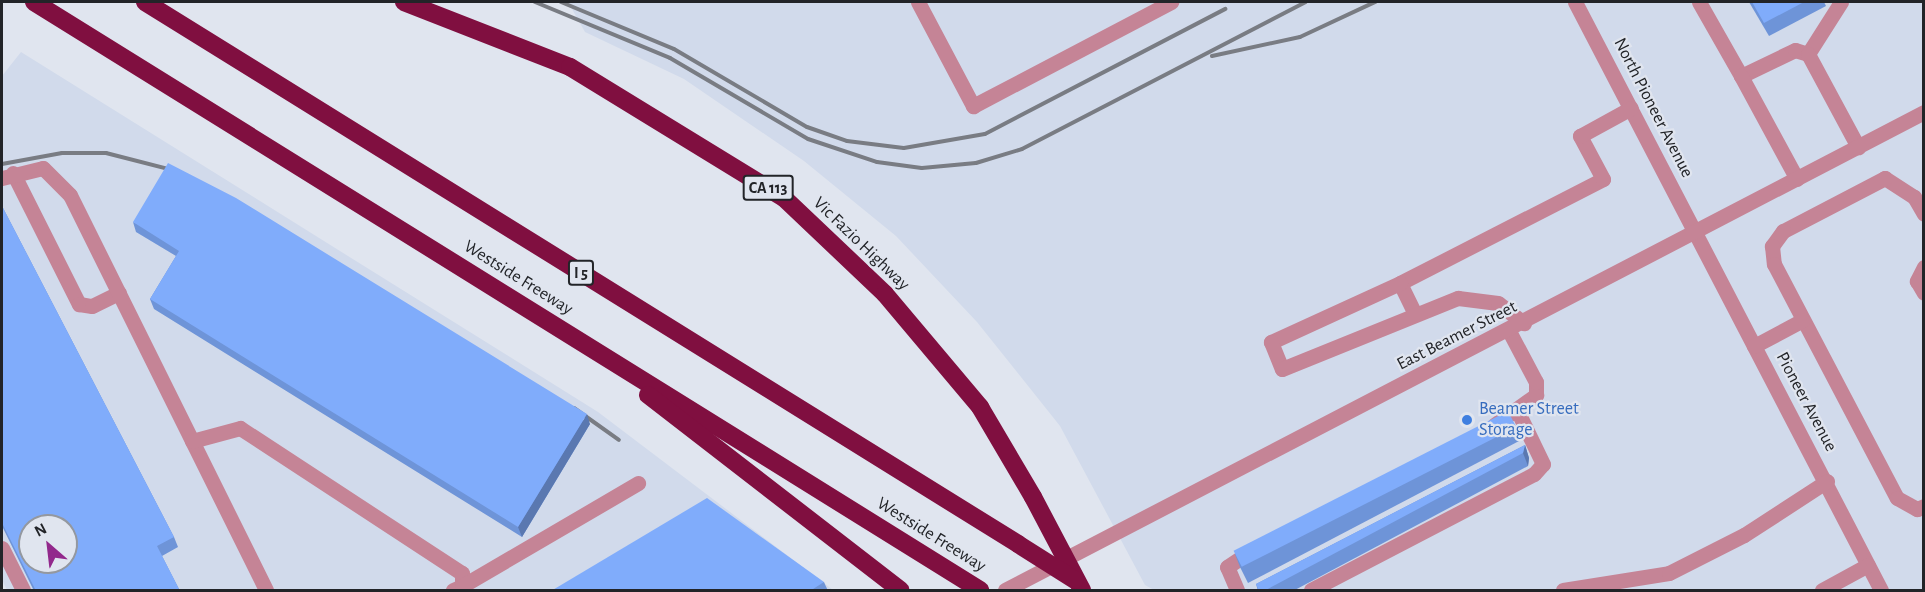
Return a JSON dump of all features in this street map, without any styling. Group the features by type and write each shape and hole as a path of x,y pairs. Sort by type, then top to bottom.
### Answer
{"highway":[{"name":"Westside Freeway","path":"34,2 980,591"},
{"name":"Westside Freeway","path":"146,2 1018,544 1085,588"},
{"name":"Vic Fazio Highway","path":"404,2 570,67 784,198 885,294 973,398 1085,588"},
{"path":"583,344 900,591"}],"street":[{"path":"918,2 973,106 1171,2"},
{"name":"North Pioneer Avenue","path":"1575,2 1695,233"},
{"path":"1808,54 1841,2"},
{"path":"1700,4 1742,76 1797,179"},
{"path":"1742,76 1795,50 1808,54 1858,147"},
{"path":"1524,323 1498,303 1480,297 1458,298 1282,369 1271,342 1400,283 1603,179 1580,136 1631,108"},
{"name":"East Beamer Street","path":"1005,591 1509,331 1923,112"},
{"path":"119,293 92,306 79,304 7,176 43,168 54,174 119,293 266,591"},
{"path":"1923,214 1918,194 1885,178 1783,231 1772,246 1774,264 1897,498 1917,508 1923,506"},
{"name":"Pioneer Avenue","path":"1695,233 1827,481 1881,591"},
{"path":"1923,267 1917,281 1923,293"},
{"path":"1400,283 1416,314"},
{"path":"1754,346 1803,320"},
{"path":"1476,434 1518,412 1536,394 1536,382 1509,331"},
{"path":"1311,591 1534,474 1543,464 1518,412"},
{"path":"192,441 240,428 462,573 458,588"},
{"path":"1514,455 1534,444"},
{"path":"1563,591 1641,584 1669,573 1735,539 1827,481"},
{"path":"458,588 638,483"},
{"path":"1237,591 1227,567 1265,544"},
{"path":"2,548 23,591"},
{"path":"1822,591 1868,566"}],"shaded area":[{"path":"568,2 1923,2 1923,590 1154,590 1145,585 1060,426 977,322 896,236 804,161 684,79 585,32"},
{"path":"21,52 598,412 833,590 7,590 2,580 2,76"}],"building":[{"path":"1752,2 1804,2 1764,23"},
{"path":"168,163 236,198 587,414 518,527 150,299 179,251 133,222"},
{"path":"2,206 174,537 157,546 180,591 36,591 28,574 78,574 78,514 18,514 18,555 2,523"},
{"path":"1508,411 1516,427 1242,567 1234,551"},
{"path":"1525,445 1523,453 1264,591 1259,591 1256,584"},
{"path":"707,498 824,582 810,591 551,591"}],"railway":[{"path":"535,2 670,58 808,139 877,162 922,168 976,163 1022,149 1305,2"},
{"path":"561,2 674,49 807,127 847,141 904,148 985,134 1225,9"},
{"path":"1212,56 1300,37 1375,2"},
{"path":"2,164 62,153 106,153 180,172"},
{"path":"574,408 619,440"}],"place":[{"name":"Beamer Street Storage","path":"1467,420"}]}
